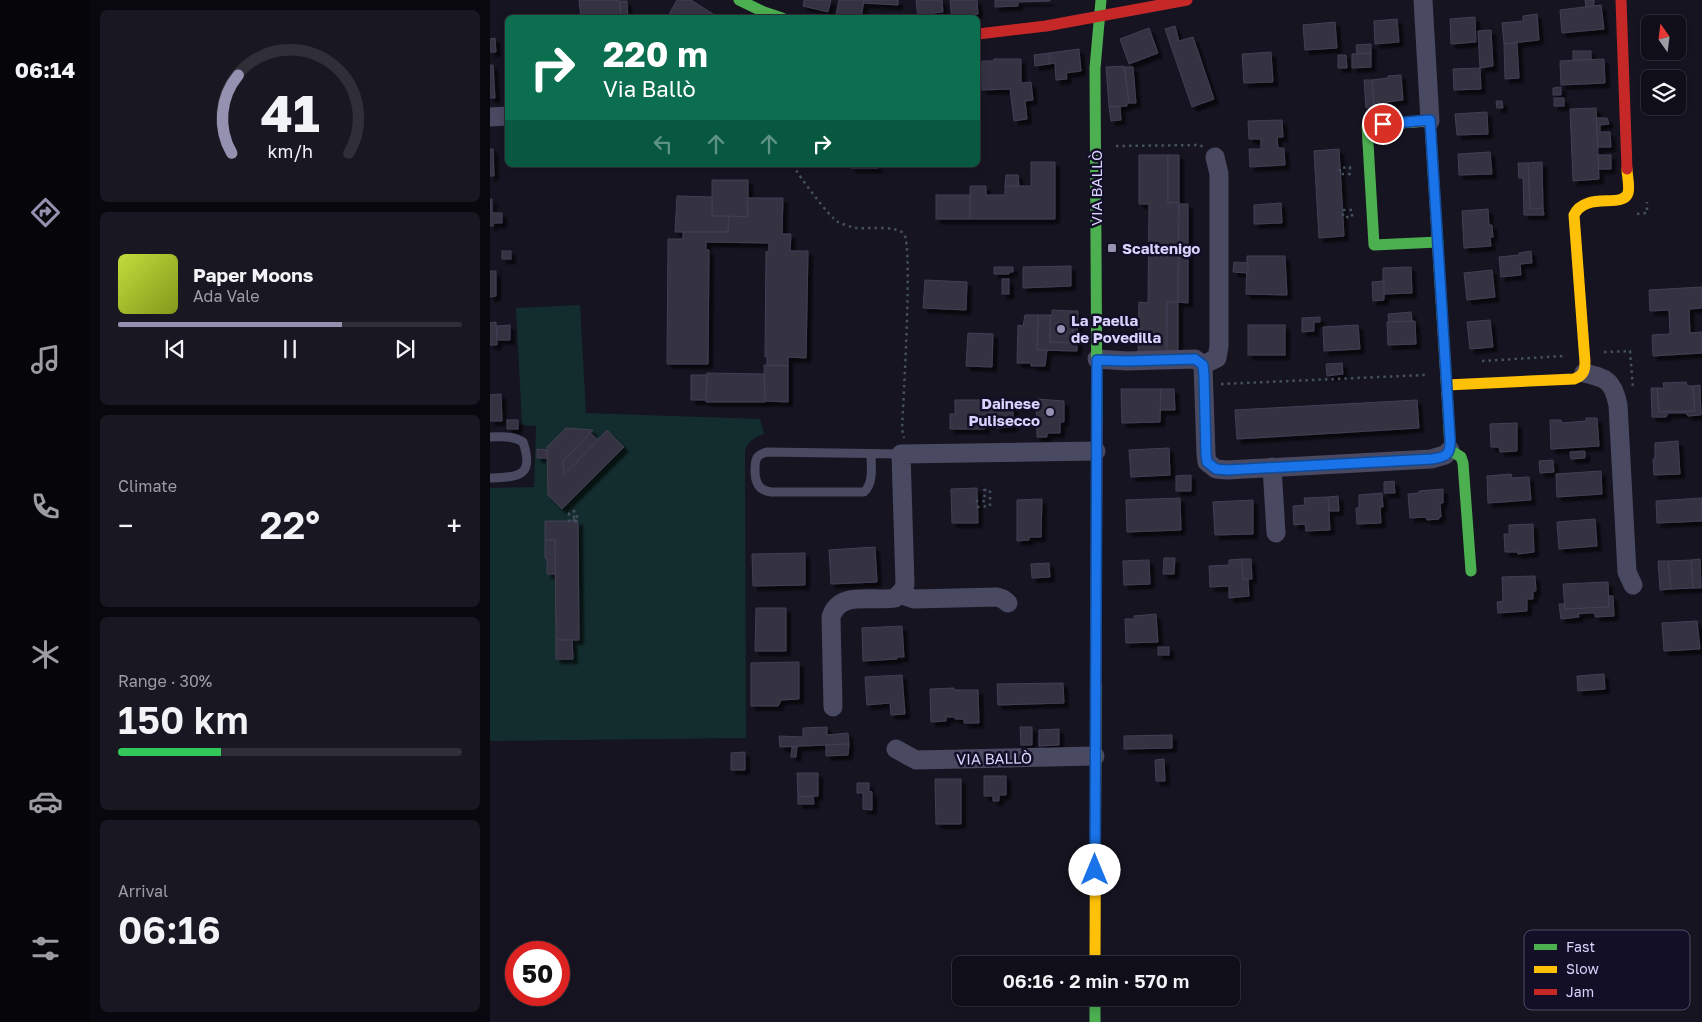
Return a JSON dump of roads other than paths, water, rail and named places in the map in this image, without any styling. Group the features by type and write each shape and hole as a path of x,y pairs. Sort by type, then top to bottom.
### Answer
{"main road":[{"path":"739,0 773,15"},
{"name":"VIA BALLÒ","path":"1095,956 1096,68 1100,0"},
{"path":"980,34 1098,18 1187,0"},
{"path":"1447,379 1574,380 1581,378 1584,373 1575,210 1585,202 1620,200 1625,198 1628,193 1621,0"},
{"path":"1438,242 1374,245 1367,126 1430,120 1447,379 1450,450 1461,457 1464,463 1471,571"},
{"path":"1095,1006 1095,1022"}],"street":[{"path":"1423,0 1430,120"},
{"path":"490,117 505,116"},
{"path":"1203,365 1216,358 1219,346 1219,174 1215,157"},
{"path":"1097,360 1195,359 1203,365"},
{"path":"1203,365 1206,454 1207,462 1216,469 1227,470 1432,459 1445,455 1450,450"},
{"path":"1584,373 1602,377 1610,383 1616,398 1628,572 1633,585"},
{"path":"833,707 831,617 833,610 842,602 850,600 895,598 900,594 905,584 904,454 1096,451"},
{"path":"1272,467 1276,533"},
{"path":"900,594 914,599 997,597 1008,602"},
{"name":"VIA BALLÒ","path":"896,749 916,760 1095,756"}],"lane":[{"path":"490,437 510,436 518,438 523,442 527,465 514,477 490,478"},
{"path":"871,454 871,480 864,492 771,492 764,491 755,480 757,458 761,454 768,452 904,454"}],"place":[{"name":"Scaltenigo","path":"1112,248"},
{"name":"La Paella de Povedilla","path":"1061,329"},
{"name":"Dainese Pulisecco","path":"1050,412"}]}
